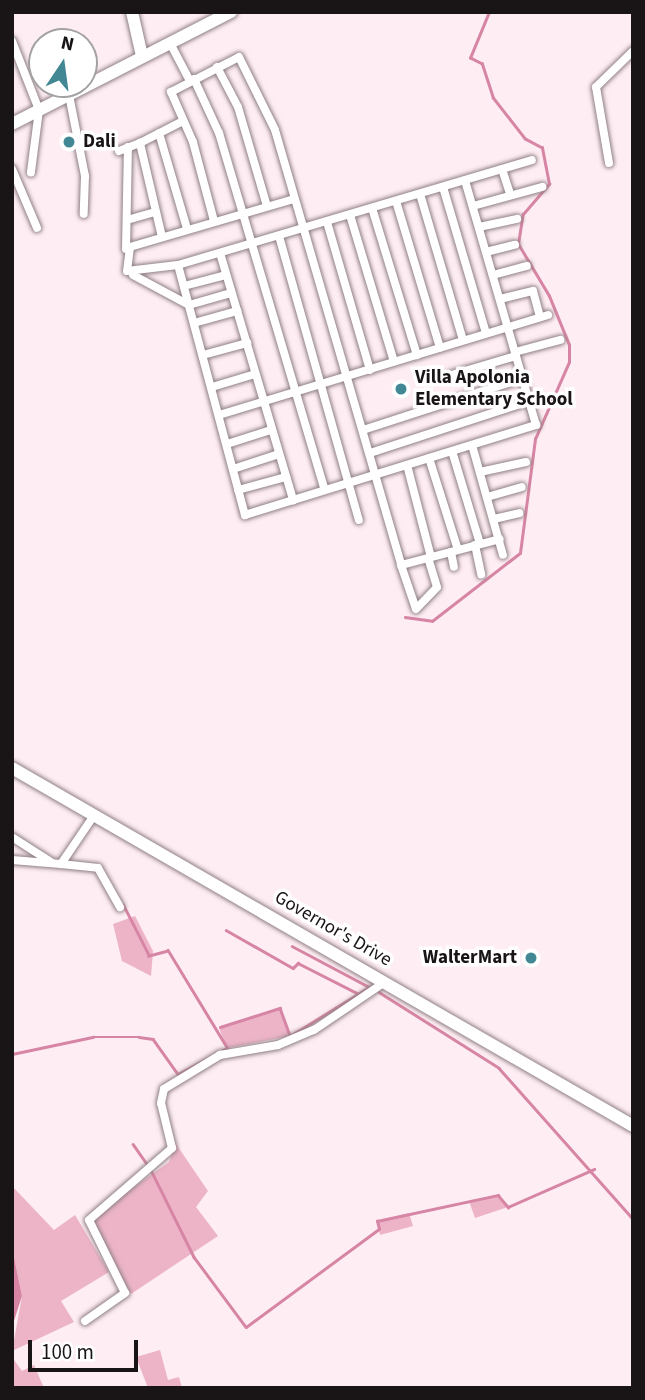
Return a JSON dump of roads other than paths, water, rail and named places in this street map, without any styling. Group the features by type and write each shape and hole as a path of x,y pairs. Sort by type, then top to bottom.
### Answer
{"main road":[{"path":"132,12 142,57"},
{"path":"98,79 230,12"},
{"path":"12,124 62,98"},
{"name":"Governor's Drive","path":"12,768 633,1126"}],"street":[{"path":"12,41 40,110 31,172"},
{"path":"170,43 219,133 248,245 325,490"},
{"path":"609,163 596,87 633,51"},
{"path":"214,221 183,121 171,92 239,57 275,130 416,609 437,587 407,465"},
{"path":"217,67 238,107 267,206"},
{"path":"70,98 85,176 85,214"},
{"path":"183,121 124,149 126,249 133,275 189,305 231,293"},
{"path":"159,133 187,229"},
{"path":"140,143 162,237"},
{"path":"133,275 248,245 532,160"},
{"path":"12,169 37,228"},
{"path":"502,169 510,194"},
{"path":"178,265 245,515 536,425 465,180"},
{"path":"443,187 486,333"},
{"path":"473,206 542,187"},
{"path":"420,194 463,340"},
{"path":"126,249 294,199"},
{"path":"396,201 440,348"},
{"path":"372,208 417,355"},
{"path":"127,220 155,212"},
{"path":"350,215 394,362"},
{"path":"479,227 517,219"},
{"path":"327,222 370,370"},
{"path":"279,236 359,520"},
{"path":"486,252 515,244"},
{"path":"220,253 293,500"},
{"path":"493,275 527,266"},
{"path":"184,286 226,275"},
{"path":"219,415 544,316 533,291 500,299"},
{"path":"194,323 237,311"},
{"path":"448,376 560,340"},
{"path":"203,355 247,343"},
{"path":"212,387 255,374"},
{"path":"363,430 523,378"},
{"path":"370,453 529,401"},
{"path":"227,444 271,430"},
{"path":"472,445 503,555"},
{"path":"452,451 478,545 481,575"},
{"path":"233,469 279,454"},
{"path":"429,458 454,551 454,567"},
{"path":"480,472 526,462"},
{"path":"239,490 286,477"},
{"path":"487,497 522,487"},
{"path":"494,519 519,513"},
{"path":"401,565 500,539"},
{"path":"57,863 95,814"},
{"path":"12,837 57,863"},
{"path":"12,860 98,868 120,907"},
{"path":"85,1321 125,1293 89,1220 172,1148 161,1103 164,1089 220,1055 278,1045 314,1030 385,982"}],"waterway":[{"path":"405,617 432,621 520,553 535,439 569,362 569,345 549,296 518,244 523,214 549,184 542,148 525,139 493,98 482,64 470,58 489,12"},
{"path":"12,1054 93,1037 139,1037 153,1039 178,1074 227,1048 168,951 149,956 123,905"},
{"path":"226,930 293,968 298,963 357,993"},
{"path":"292,946 369,987"},
{"path":"220,1027 280,1008 290,1036 369,987"},
{"path":"379,992 499,1068 633,1219"},
{"path":"133,1144 149,1167"},
{"path":"152,1172 194,1257 246,1327 379,1229 377,1221 498,1195 508,1207 594,1169"}],"place":[{"name":"Dali","path":"69,142"},
{"name":"Villa Apolonia Elementary School","path":"401,389"},
{"name":"WalterMart","path":"531,958"}]}
